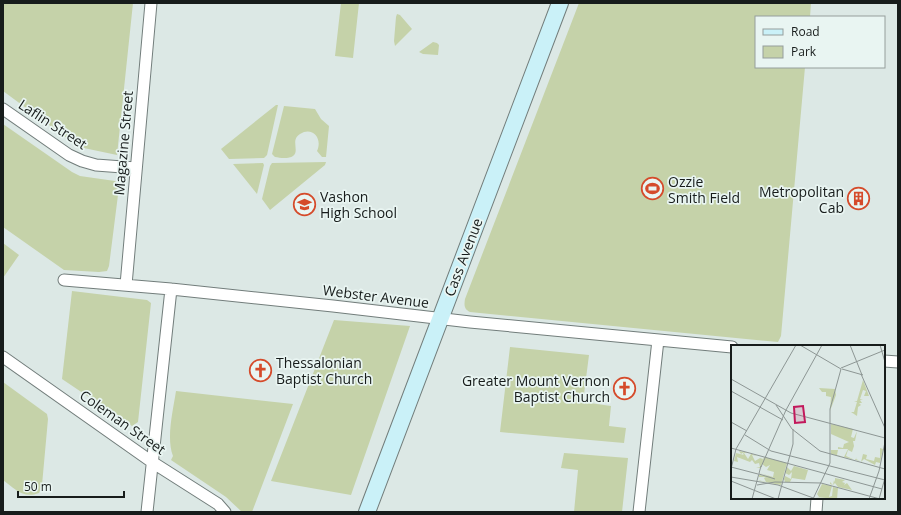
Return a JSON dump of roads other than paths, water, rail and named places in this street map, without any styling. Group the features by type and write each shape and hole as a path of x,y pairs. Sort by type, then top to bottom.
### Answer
{"main road":[{"name":"Cass Avenue","path":"366,512 560,3"}],"street":[{"name":"Magazine Street","path":"126,285 151,3"},
{"name":"Laflin Street","path":"3,109 69,155 82,162 96,165 136,168"},
{"name":"Webster Avenue","path":"64,280 171,289 440,319 731,347"},
{"path":"147,512 171,289"},
{"path":"639,512 658,340"},
{"name":"Coleman Street","path":"3,357 152,462 218,504 225,512"},
{"path":"885,361 898,362"},
{"path":"816,512 817,499"}],"place":[{"name":"Ozzie Smith Field","path":"652,189"},
{"name":"Metropolitan Cab","path":"859,199"},
{"name":"Vashon High School","path":"304,204"},
{"name":"Thessalonian Baptist Church","path":"261,370"},
{"name":"Greater Mount Vernon Baptist Church","path":"625,388"}]}
